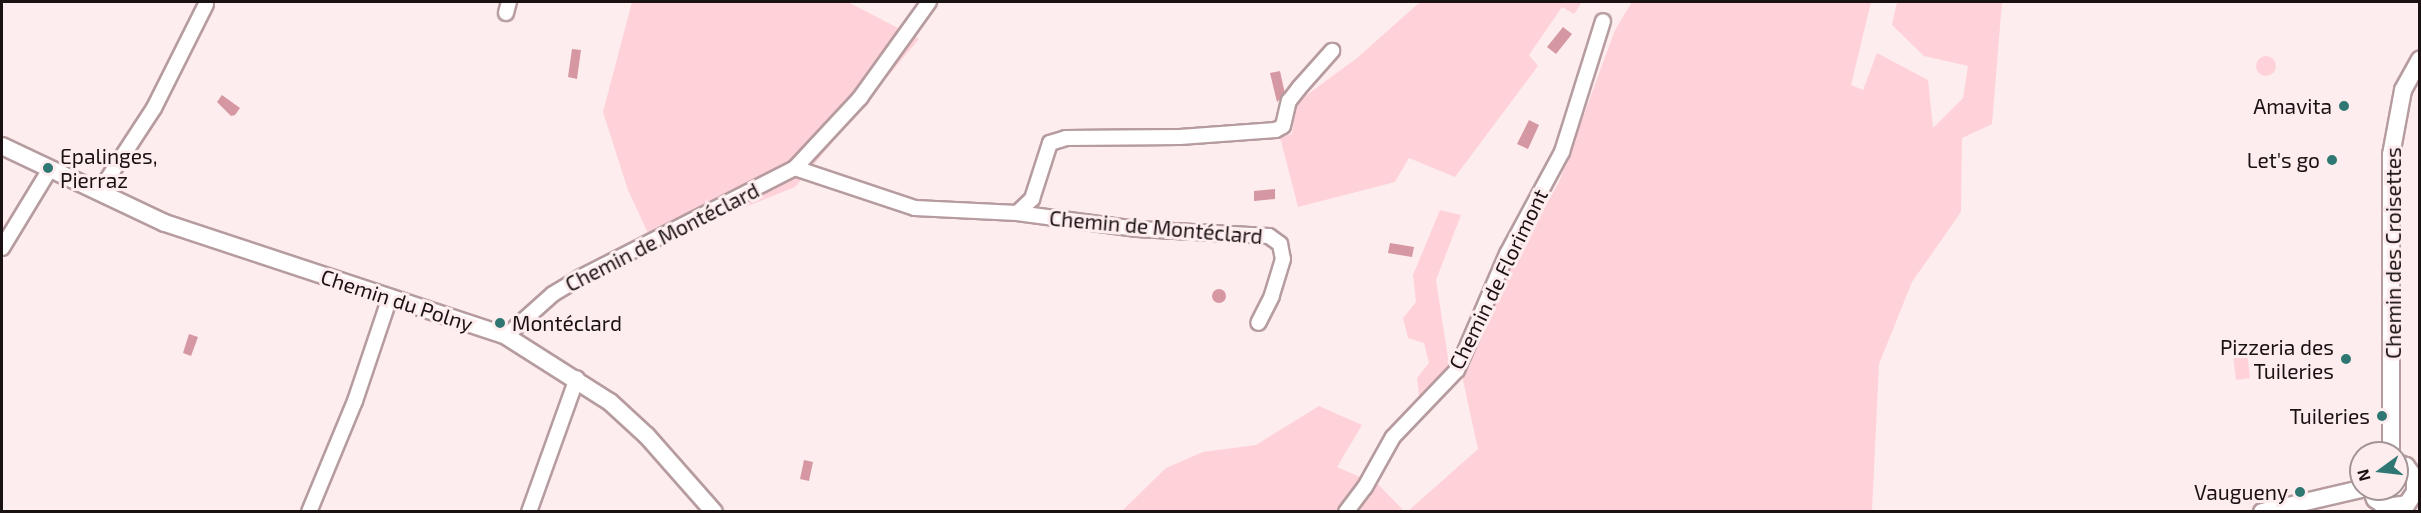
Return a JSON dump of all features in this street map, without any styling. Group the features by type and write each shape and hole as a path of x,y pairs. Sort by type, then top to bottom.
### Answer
{"street":[{"name":"Chemin de Montéclard","path":"506,336 553,294 581,277 795,168 848,114 929,2"},
{"path":"99,192 154,108 206,4"},
{"name":"Chemin de Florimont","path":"1346,512 1365,487 1393,437 1457,370 1507,254 1562,152 1603,21"},
{"name":"Chemin de Montéclard","path":"1017,213 1032,199 1050,143 1066,138 1180,137 1276,130 1283,126 1289,101 1332,51"},
{"name":"Chemin des Croisettes","path":"2391,441 2391,155 2403,90 2420,58"},
{"name":"Chemin du Polny","path":"2,146 165,223 506,336 577,378 647,436 714,512"},
{"name":"Chemin de Montéclard","path":"795,168 915,208 1017,213 1137,229 1276,239 1282,250 1280,277 1258,323"},
{"path":"2,248 50,170"},
{"path":"309,512 355,401 390,297"},
{"path":"529,512 577,378"},
{"path":"2378,501 2380,504 2401,509 2412,499 2418,485 2409,470"},
{"path":"2268,511 2349,492"}],"shaded area":[{"path":"632,2 848,2 919,39 795,187 653,244 628,190 603,112"},
{"path":"1420,2 1582,2 1574,14 1562,7 1529,55 1538,66 1455,177 1409,158 1395,182 1298,207 1280,137 1292,134 1296,103 1357,58"},
{"path":"1632,2 1871,2 1851,85 1863,90 1877,53 1928,80 1933,128 1963,98 1968,66 1924,56 1892,25 1897,2 2002,2 1992,124 1962,138 1961,212 1912,282 1879,364 1872,511 1407,512 1478,449 1461,371 1516,258 1559,182 1615,30"},
{"path":"1563,27 1572,34 1556,54 1547,47"},
{"path":"572,49 581,50 577,79 568,77"},
{"path":"2266,56 2273,59 2276,66 2273,73 2266,76 2259,73 2256,66 2259,59"},
{"path":"1280,71 1285,94 1277,102 1270,73"},
{"path":"222,95 240,108 235,115 231,116 217,102"},
{"path":"1529,120 1539,125 1528,149 1517,144"},
{"path":"1275,189 1275,199 1254,201 1254,191"},
{"path":"1440,210 1461,215 1436,280 1450,371 1420,404 1417,378 1429,363 1424,343 1408,338 1403,318 1416,302 1413,275"},
{"path":"1390,243 1414,247 1412,257 1388,253"},
{"path":"1216,289 1222,289 1226,296 1222,303 1216,303 1212,299 1212,293"},
{"path":"189,334 198,337 191,356 183,353"},
{"path":"2246,344 2250,378 2236,380 2232,346"},
{"path":"1319,406 1362,425 1337,467 1379,485 1404,511 1121,512 1166,468 1203,452 1256,445"},
{"path":"804,460 813,462 809,481 800,479"}],"place":[{"name":"Amavita","path":"2344,106"},
{"name":"Let's go","path":"2332,160"},
{"name":"Epalinges, Pierraz","path":"48,168"},
{"name":"Montéclard","path":"500,323"},
{"name":"Pizzeria des Tuileries","path":"2346,359"},
{"name":"Tuileries","path":"2382,416"},
{"name":"Vaugueny","path":"2300,492"}]}
